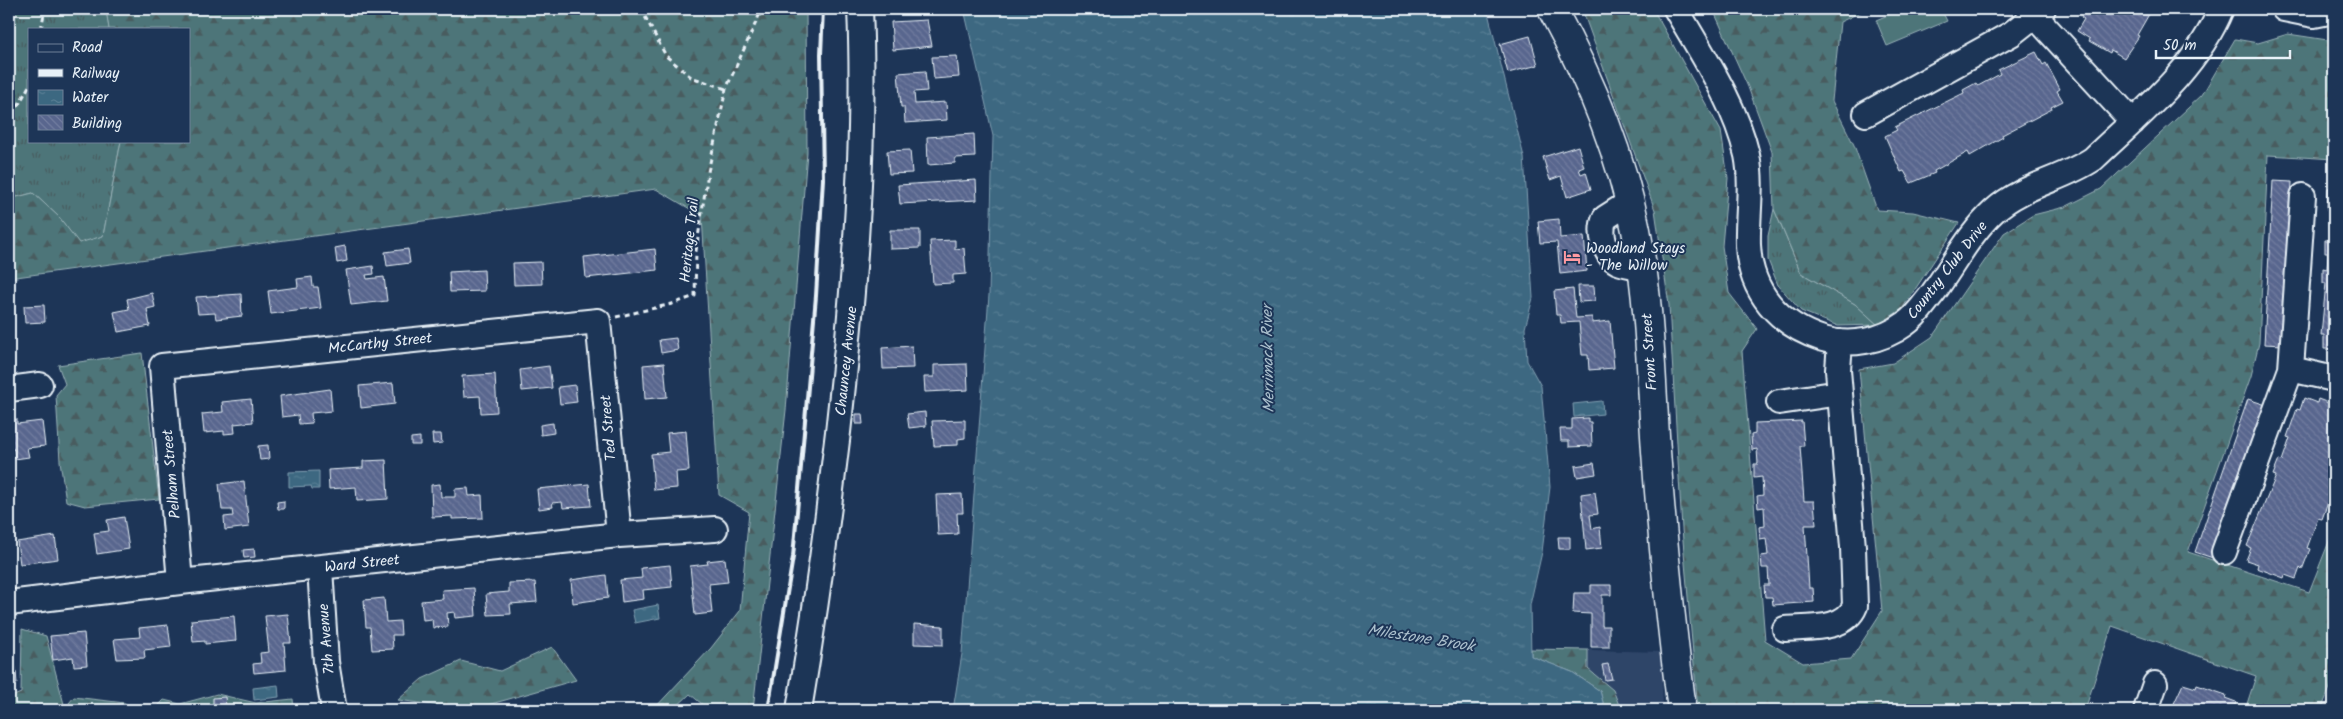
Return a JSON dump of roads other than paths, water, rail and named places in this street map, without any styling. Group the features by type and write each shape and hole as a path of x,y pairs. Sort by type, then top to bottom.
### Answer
{"main road":[{"name":"Front Street","path":"1552,9 1565,33 1599,110 1630,202 1642,267 1658,477 1682,710"}],"street":[{"name":"Chauncey Avenue","path":"798,710 818,595 835,470 853,284 861,160 860,9"},
{"name":"Country Club Drive","path":"1676,9 1726,99 1747,154 1750,198 1748,246 1751,266 1757,284 1778,315 1791,325 1825,340 1855,343 1871,340 1890,333 1906,324 1919,312 1976,230 1992,212 2007,200 2023,191 2076,171 2094,159 2192,61 2209,35 2221,9"},
{"path":"2284,9 2314,15 2334,11"},
{"path":"1866,114 2011,34 2039,13 2133,122"},
{"path":"2224,552 2291,369 2303,196"},
{"name":"McCarthy Street","path":"162,366 598,321"},
{"name":"Ted Street","path":"598,321 619,534"},
{"path":"1785,629 1834,624 1844,621 1852,613 1855,606 1852,537 1838,370 1840,342"},
{"name":"Pelham Street","path":"162,366 180,582"},
{"path":"2291,369 2334,379"},
{"path":"9,389 40,385"},
{"path":"1779,402 1840,392"},
{"name":"Ward Street","path":"9,603 180,582 619,534 715,529"},
{"name":"7th Avenue","path":"320,568 326,662 334,710"},
{"path":"2146,710 2155,684"}],"water":[{"path":"964,9 1487,9 1524,157 1533,298 1525,328 1527,361 1541,386 1550,487 1542,552 1530,605 1531,656 1572,672 1600,691 1605,710 953,710 962,654 989,295 993,136"},
{"path":"1602,401 1603,414 1574,417 1573,404"},
{"path":"319,471 319,489 312,489 311,486 289,487 289,472"},
{"path":"658,605 660,618 635,623 632,610"},
{"path":"278,685 279,697 254,700 253,688"}],"railway":[{"path":"768,710 793,557 816,296 823,179 821,54 823,9"}],"place":[{"name":"Woodland Stays - The Willow","path":"1572,257"}],"water label":[{"name":"Merrimack River","path":"1267,359"},
{"name":"Milestone Brook","path":"1421,637"}]}
